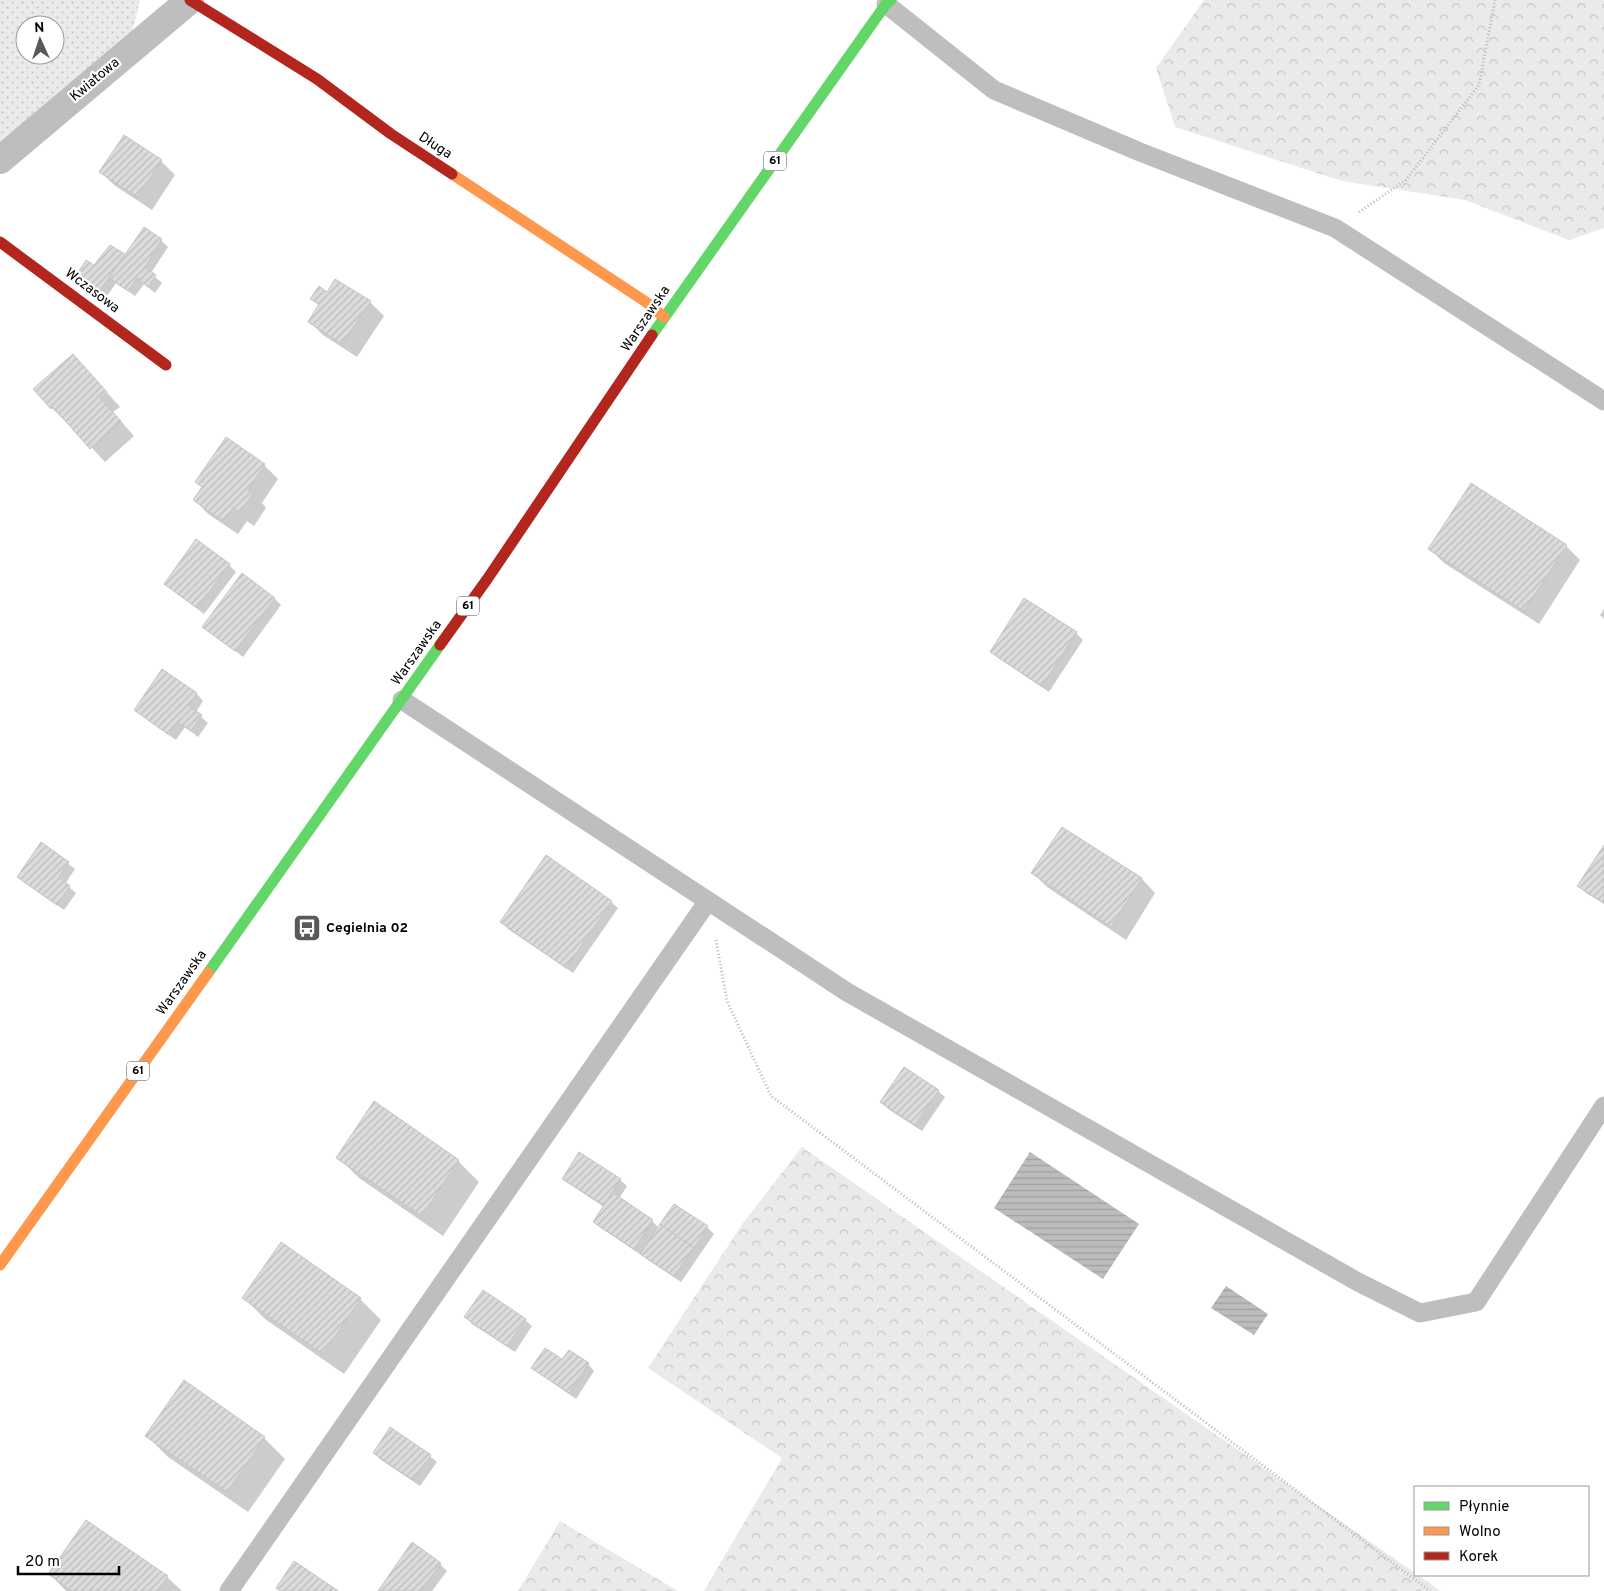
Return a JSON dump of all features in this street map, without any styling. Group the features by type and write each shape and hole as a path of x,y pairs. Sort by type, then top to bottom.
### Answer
{"main road":[{"name":"Długa","path":"190,0 317,79 391,134 646,302 664,317"},
{"name":"Warszawska","path":"0,1265 488,578 664,317 889,2"},
{"name":"Wczasowa","path":"0,242 166,365"}],"street":[{"name":"Kwiatowa","path":"0,160 190,0"}],"lane":[{"path":"889,2 994,90 1140,152 1335,228 1604,402"},
{"path":"402,700 847,992 1358,1282 1420,1313 1476,1302 1604,1106"},
{"path":"229,1591 708,901"}],"path":[{"path":"1335,228 1406,180 1479,84 1494,0"},
{"path":"708,901 726,1001 771,1096 1430,1591"}],"green space":[{"path":"0,0 140,0 134,26 126,41 0,141"},
{"path":"1204,0 1604,0 1604,228 1569,240 1465,200 1342,181 1175,127 1156,68"},
{"path":"802,1147 1414,1572 1414,1576 1419,1576 1441,1591 704,1591 782,1458 648,1368 743,1223"},
{"path":"560,1521 678,1591 518,1591"}],"shaded area":[{"path":"1030,1152 1139,1224 1103,1279 994,1208"},
{"path":"1226,1286 1268,1314 1254,1335 1211,1308"}],"building":[{"path":"124,135 162,160 137,197 99,172"},
{"path":"144,227 162,239 145,267 156,275 148,287 137,278 128,291 109,278"},
{"path":"110,245 125,254 98,293 75,277 86,260 94,265"},
{"path":"335,279 371,301 342,344 308,322 319,304 310,299 319,286 327,292"},
{"path":"73,354 107,392 100,398 121,421 90,449 53,407 51,409 33,389"},
{"path":"226,437 265,464 248,490 253,493 240,513 233,508 223,521 193,500 202,487 195,482"},
{"path":"1471,483 1567,545 1524,611 1428,549"},
{"path":"196,539 230,564 197,608 164,584"},
{"path":"242,573 275,598 235,651 202,627"},
{"path":"1024,598 1077,632 1042,686 990,652"},
{"path":"162,669 197,693 189,706 202,715 191,731 177,722 169,735 134,710"},
{"path":"1062,827 1142,878 1111,927 1031,873"},
{"path":"41,842 69,862 59,877 70,886 57,905 17,877"},
{"path":"1604,845 1604,903 1577,886"},
{"path":"546,855 612,901 566,968 500,922"},
{"path":"904,1067 939,1090 915,1125 880,1102"},
{"path":"374,1101 459,1160 422,1216 336,1158"},
{"path":"579,1152 621,1179 604,1205 562,1179"},
{"path":"612,1192 653,1220 634,1249 593,1222"},
{"path":"674,1204 708,1226 694,1248 660,1224"},
{"path":"660,1224 694,1248 674,1276 640,1254"},
{"path":"281,1242 361,1298 323,1354 242,1298"},
{"path":"483,1290 526,1319 507,1346 464,1317"},
{"path":"545,1348 562,1359 569,1350 589,1363 569,1393 531,1368"},
{"path":"184,1380 265,1437 227,1492 145,1436"},
{"path":"390,1427 431,1455 413,1480 373,1453"},
{"path":"86,1520 168,1576 158,1591 72,1591 48,1574"},
{"path":"412,1542 441,1563 421,1591 378,1591"},
{"path":"294,1561 338,1591 280,1591 276,1588"}],"traffic: fast":[{"path":"652,335 886,4 891,0"},
{"path":"208,973 440,645"}],"traffic: slow":[{"path":"452,174 646,302 664,317"},
{"path":"0,1265 208,973"}],"traffic: jam":[{"path":"190,0 317,79 391,134 452,174"},
{"path":"0,242 166,365"},
{"path":"440,645 488,578 652,335"}],"place":[{"name":"Cegielnia 02","path":"307,928"}]}
